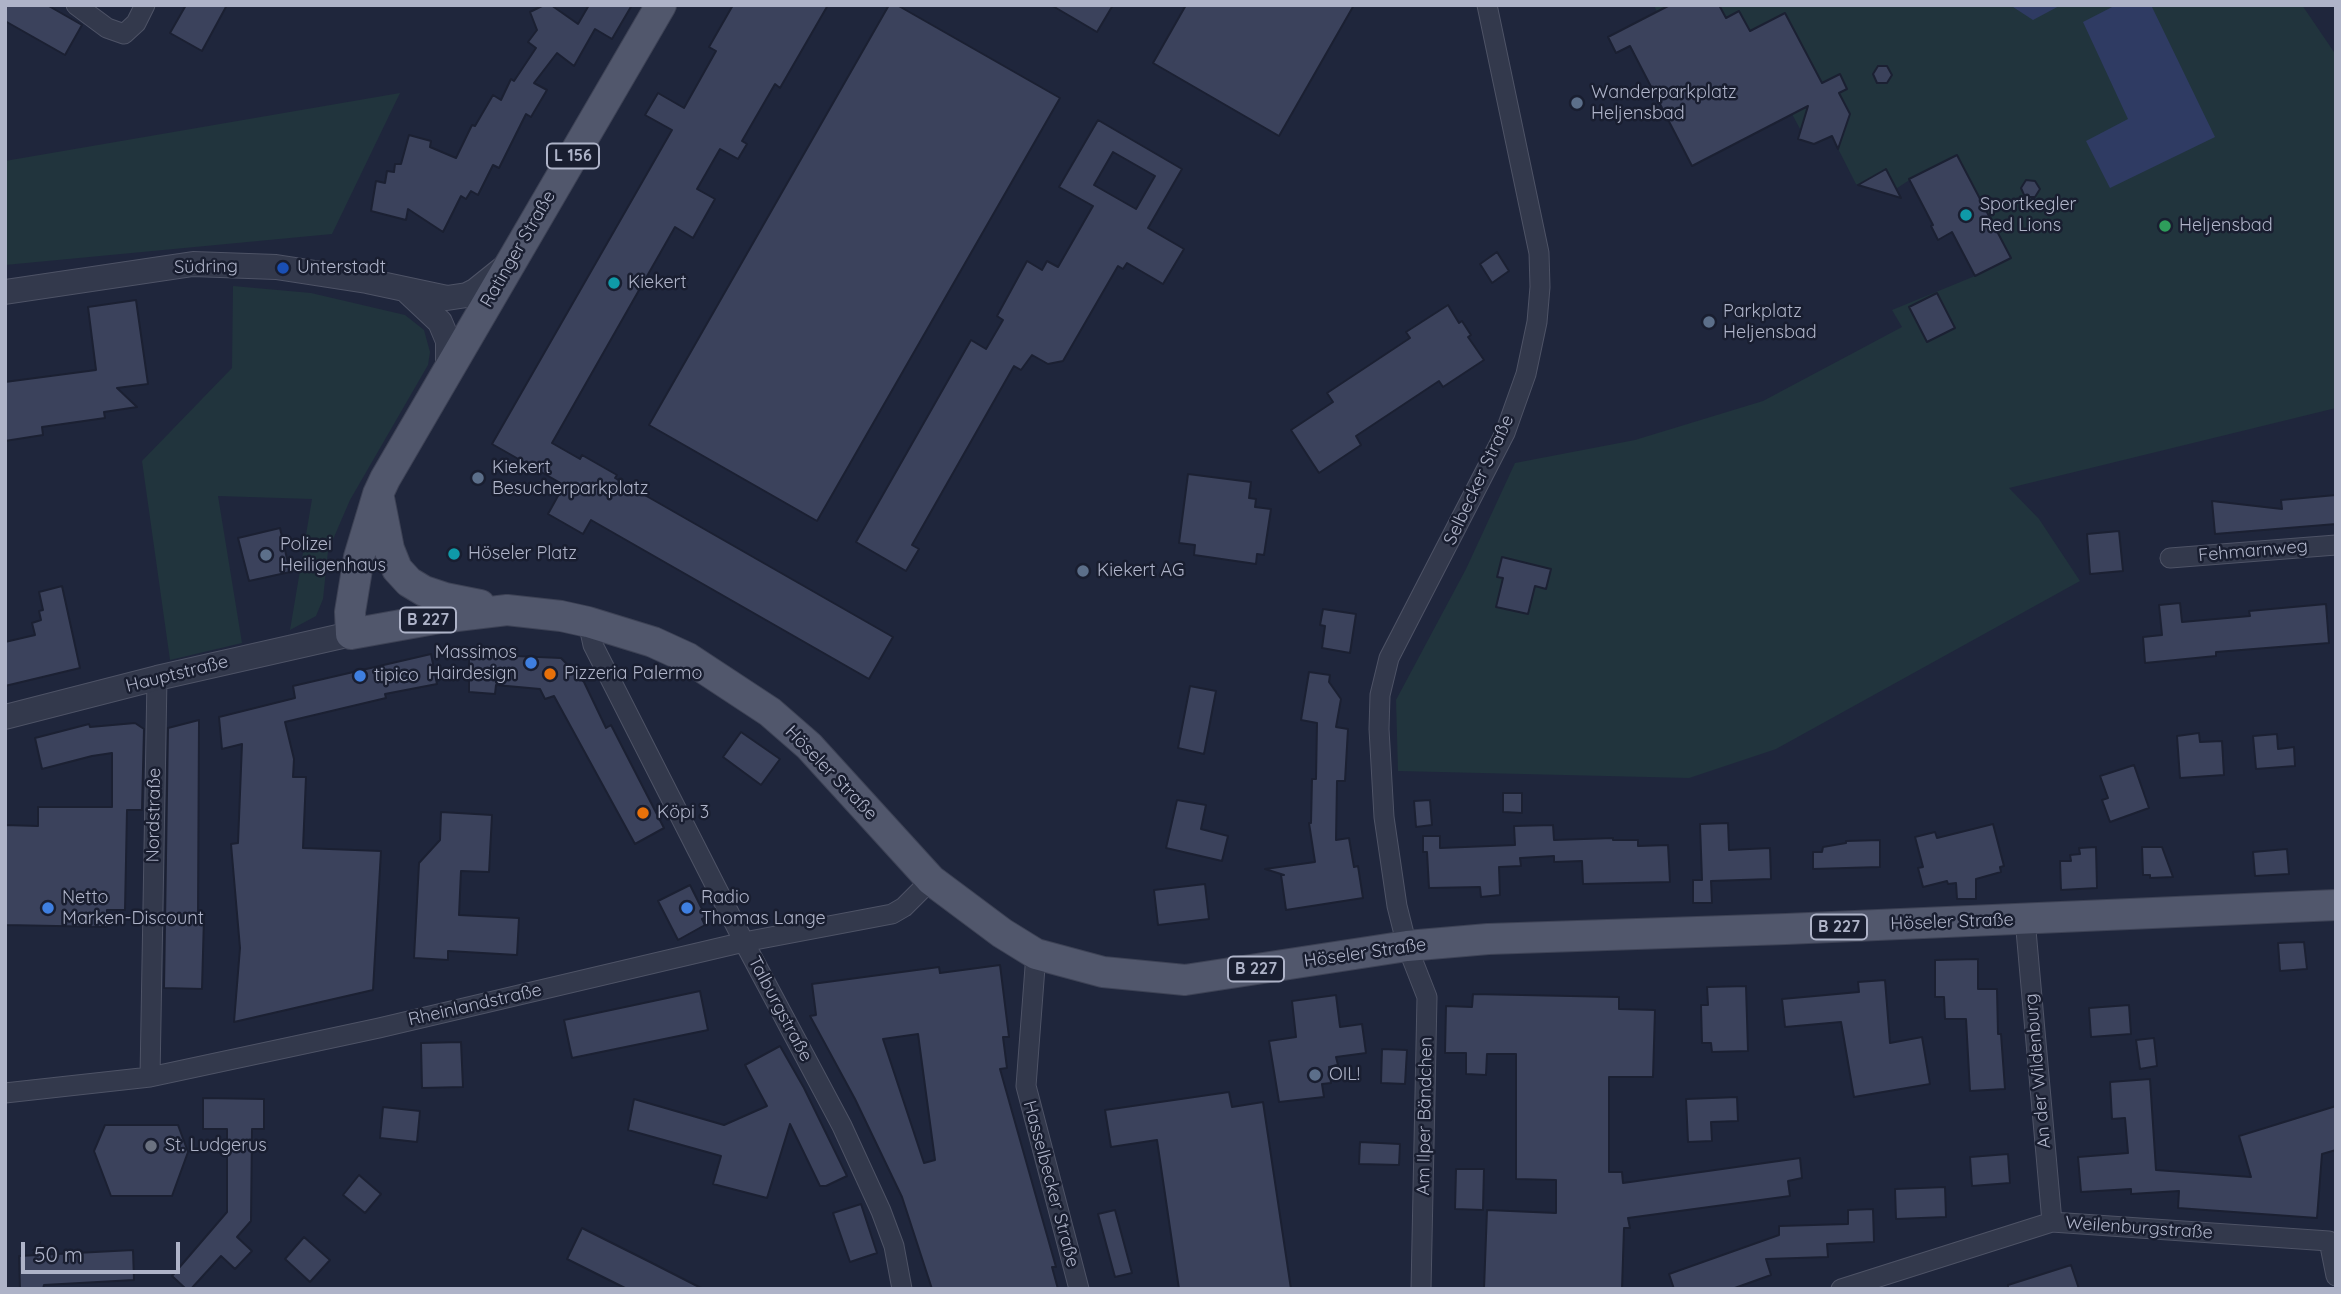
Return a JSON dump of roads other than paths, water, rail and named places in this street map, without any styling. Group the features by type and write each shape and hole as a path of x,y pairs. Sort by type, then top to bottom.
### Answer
{"main road":[{"name":"Ratinger Straße","path":"351,634 350,612 359,557 378,494 448,367 661,5"},
{"name":"B 227","path":"378,494 389,549 397,569 409,582 424,591 445,598 507,610"},
{"name":"Höseler Straße","path":"351,634 440,618 507,610 588,622 634,635 688,658 770,712 809,746 931,880 1002,933 1036,954 1104,972 1185,980 1407,946 1488,939 2336,905"}],"street":[{"path":"76,5 107,28 124,34 136,23 145,5"},
{"name":"Selbecker Straße","path":"1407,946 1397,906 1384,817 1379,730 1380,695 1389,658 1504,433 1526,373 1537,322 1539,253 1487,5"},
{"name":"Südring","path":"5,292 193,264 276,267 367,281 447,298 467,295 509,264"},
{"path":"407,291 440,323 448,341 448,367"},
{"name":"Fehmarnweg","path":"2170,558 2336,545"},
{"name":"Talburgstraße","path":"588,622 593,645 744,942 842,1126 894,1246 902,1289"},
{"name":"Hauptstraße","path":"5,717 157,678 351,634"},
{"name":"Nordstraße","path":"150,1077 157,678"},
{"name":"Rheinlandstraße","path":"5,1093 150,1077 379,1028 744,942 892,914 904,907 931,880"},
{"name":"An der Wildenburg","path":"2025,919 2052,1222"},
{"name":"Am Ilper Bändchen","path":"1407,946 1427,996 1421,1289"},
{"name":"Hasselbecker Straße","path":"1036,954 1026,1086 1079,1289"},
{"name":"Weilenburgstraße","path":"1841,1289 2052,1222 2329,1241 2336,1276"}],"water":[{"path":"2010,5 2061,5 2033,20"},
{"path":"2116,5 2151,5 2215,137 2110,188 2086,141 2128,119 2083,22"}],"place":[{"name":"Wanderparkplatz Heljensbad","path":"1577,103"},
{"name":"Sportkegler Red Lions","path":"1966,215"},
{"name":"Heljensbad","path":"2165,226"},
{"name":"Unterstadt","path":"283,268"},
{"name":"Kiekert","path":"614,283"},
{"name":"Parkplatz Heljensbad","path":"1709,322"},
{"name":"Kiekert Besucherparkplatz","path":"478,478"},
{"name":"Höseler Platz","path":"454,554"},
{"name":"Polizei Heiligenhaus","path":"266,555"},
{"name":"Kiekert AG","path":"1083,571"},
{"name":"Massimos Hairdesign","path":"531,663"},
{"name":"Pizzeria Palermo","path":"550,674"},
{"name":"tipico","path":"360,676"},
{"name":"Köpi 3","path":"643,813"},
{"name":"Netto Marken-Discount","path":"48,908"},
{"name":"Radio Thomas Lange","path":"687,908"},
{"name":"OIL!","path":"1315,1075"},
{"name":"St. Ludgerus","path":"151,1146"}]}
